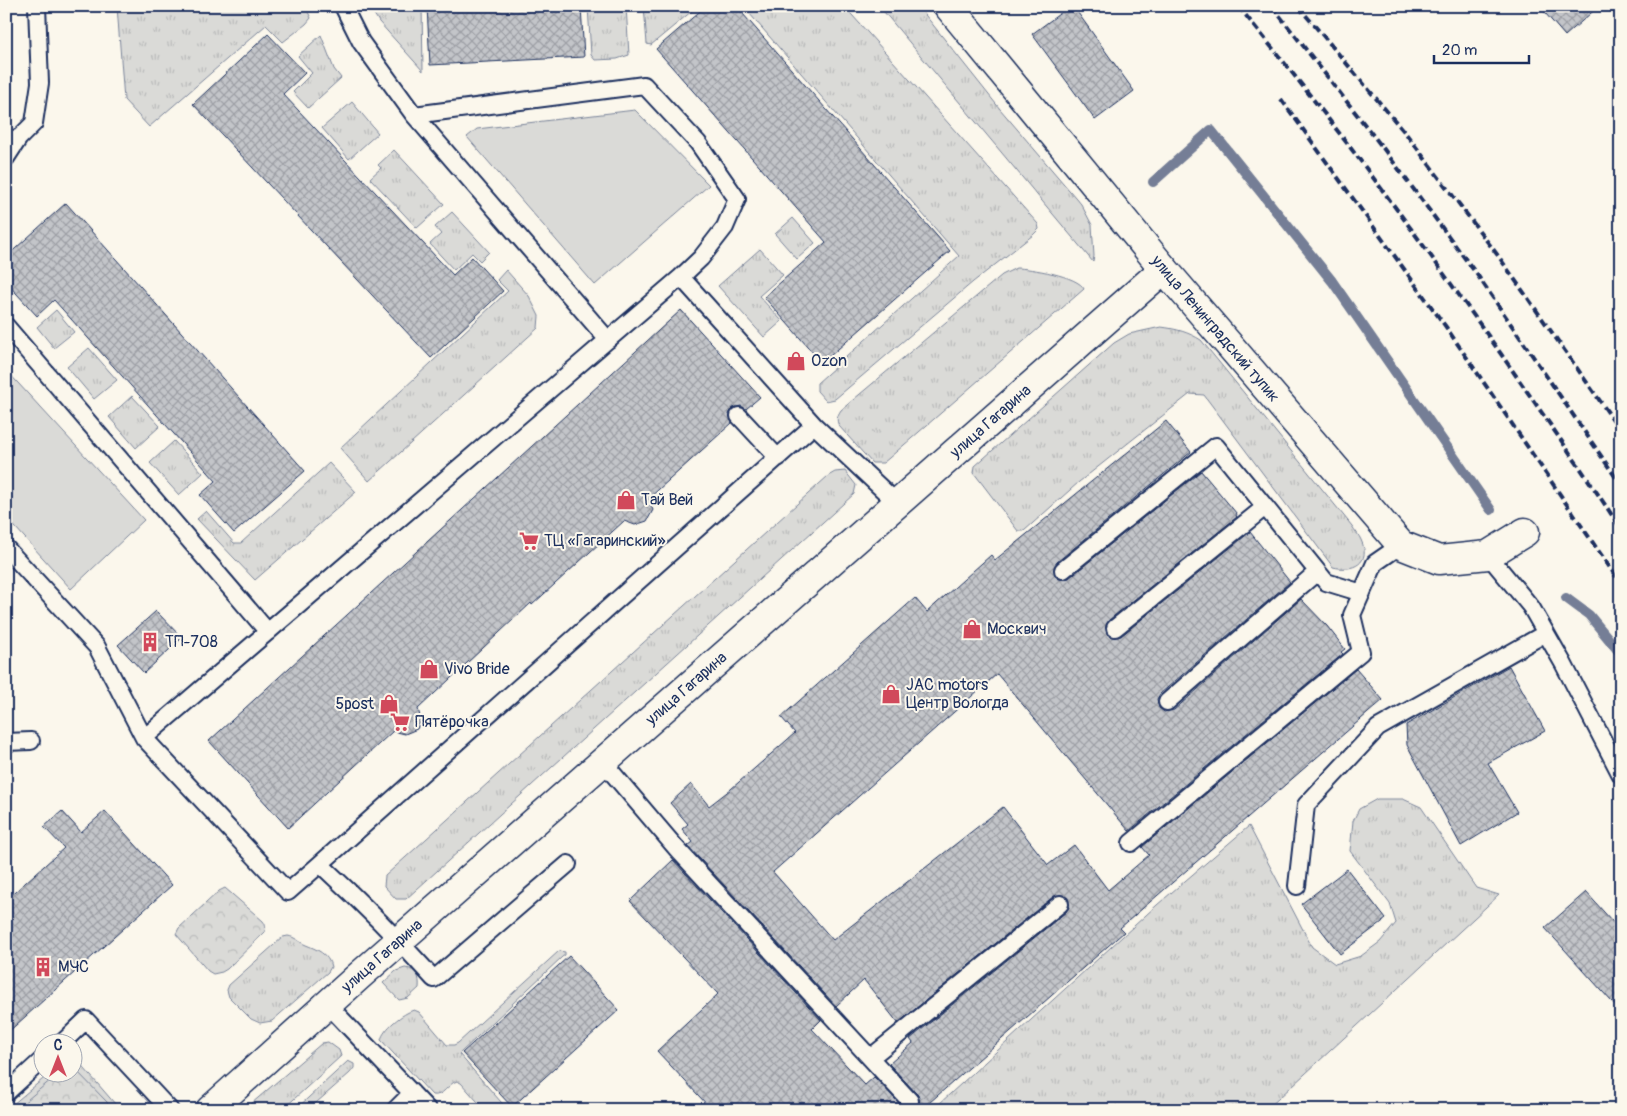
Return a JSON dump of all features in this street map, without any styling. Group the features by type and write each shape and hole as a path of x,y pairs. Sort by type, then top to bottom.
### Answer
{"street":[{"name":"улица Ленинградский тупик","path":"948,6 1164,269 1401,544 1439,560 1488,555 1525,532"},
{"name":"улица Гагарина","path":"210,1110 400,940 1164,269"}],"lane":[{"path":"6,158 13,139 34,123 40,83 37,6"},
{"path":"343,6 361,42 414,115 608,340"},
{"path":"144,738 681,277 701,258 726,227 738,199 698,143 644,85 414,115"},
{"path":"681,277 814,425 897,503"},
{"path":"6,326 268,632"},
{"path":"739,416 778,458"},
{"path":"6,548 97,647 144,738 288,892 814,425"},
{"path":"1063,570 1216,446 1326,582 1362,593"},
{"path":"1115,628 1265,507"},
{"path":"1131,843 1361,652 1352,615 1375,563 1401,544"},
{"path":"1488,555 1531,607 1564,663 1621,775"},
{"path":"1167,702 1317,572"},
{"path":"1297,886 1306,805 1378,728 1546,633"},
{"path":"6,742 31,741"},
{"path":"603,762 677,849 910,1101"},
{"path":"320,864 400,940 434,979 568,864"},
{"path":"870,1058 1060,904"},
{"path":"328,1005 428,1110"},
{"path":"71,1034 86,1020 170,1110"},
{"path":"6,1093 32,1069"},
{"path":"395,1110 412,1093"}],"green space":[{"path":"117,6 305,6 311,18 283,42 266,25 149,127 124,100"},
{"path":"369,6 422,6 423,71 379,22"},
{"path":"588,6 626,6 629,55 617,59 595,60 591,55"},
{"path":"644,6 698,6 651,45 647,44"},
{"path":"743,6 844,6 1038,224 1039,229 1033,235 973,282 835,399 826,401 817,391 817,383 959,256"},
{"path":"879,6 918,6 1000,109 1081,204 1092,225 1093,262"},
{"path":"321,35 334,69 341,78 308,108 293,92 312,73 298,56"},
{"path":"352,102 378,133 349,159 322,128"},
{"path":"635,110 709,185 595,285 467,137 477,129"},
{"path":"394,150 444,204 417,228 370,178 381,168 378,165"},
{"path":"452,212 489,252 480,261 472,253 454,270 430,244 441,234 435,227"},
{"path":"793,218 815,243 797,259 775,234"},
{"path":"760,249 783,275 759,296 782,321 764,337 718,286"},
{"path":"1016,268 1042,271 1064,277 1080,284 1084,289 883,463 872,463 839,426 837,418 841,410 1002,275"},
{"path":"506,270 529,296 539,316 538,328 369,481 340,448 508,291 497,280"},
{"path":"56,310 74,332 54,348 37,327"},
{"path":"1161,327 1182,331 1201,340 1352,526 1364,548 1364,555 1359,564 1347,568 1333,567 1204,395 1190,394 1079,482 1024,531 1018,531 974,473 975,466 1114,343 1129,334"},
{"path":"89,348 117,380 94,399 67,367"},
{"path":"6,370 144,520 71,589 6,517"},
{"path":"132,396 160,426 136,448 109,417"},
{"path":"174,441 203,473 179,495 150,463"},
{"path":"329,463 356,492 255,580 197,519 206,511 234,543 241,543"},
{"path":"845,471 856,485 854,494 406,899 396,899 384,886 385,876 828,476 835,472"},
{"path":"1377,799 1403,799 1421,807 1476,888 1499,895 1266,1110 937,1110 939,1104 1157,905 1249,826 1312,947 1335,964 1361,956 1380,942 1396,923 1390,904 1350,851 1353,821 1359,809"},
{"path":"225,888 263,921 266,929 227,969 213,974 208,971 176,934 179,928 219,891"},
{"path":"288,936 322,953 330,962 331,967 328,972 272,1021 260,1023 251,1019 229,997 227,990 229,985 283,937"},
{"path":"559,951 565,952 565,955 459,1054 508,1110 485,1110 457,1081 440,1094 432,1095 381,1040 385,1031 394,1022 404,1014 414,1010 419,1012 447,1045 458,1043"},
{"path":"405,968 417,974 419,988 408,998 399,1000 383,983 396,971"},
{"path":"328,1042 339,1050 341,1056 282,1110 244,1110 322,1043"},
{"path":"348,1061 354,1064 354,1068 350,1073 308,1110 295,1110"},
{"path":"82,1066 116,1105 115,1110 6,1110 37,1084 82,1084"},
{"path":"82,1076 107,1102 109,1110 15,1110 46,1084 82,1084"}],"building":[{"path":"427,6 581,6 584,57 430,65"},
{"path":"706,6 736,6 950,251 822,363 764,297 826,242 656,49"},
{"path":"1070,6 1073,6 1134,91 1095,120 1032,34"},
{"path":"1539,6 1599,6 1565,36"},
{"path":"268,34 305,73 283,94 453,275 472,257 503,291 431,358 193,104"},
{"path":"66,203 305,471 234,533 200,495 216,481 54,300 37,316 6,282 6,257"},
{"path":"681,310 760,397 746,409 741,406 733,408 729,414 732,423 648,499 653,510 647,521 635,525 624,521 532,605 531,603 418,709 421,720 417,729 405,734 393,731 288,828 209,741"},
{"path":"1166,421 1191,452 1057,562 1054,567 1055,576 1060,579 1069,578 1201,471 1237,514 1237,517 1109,620 1106,625 1107,634 1112,637 1121,636 1250,532 1290,582 1160,694 1157,699 1159,708 1164,712 1174,710 1301,599 1327,626 1345,649 1341,652 1343,654 1129,831 997,674 773,872 833,940 1003,807 1048,865 1074,845 1108,890 1149,855 1142,847 1356,669 1383,700 1120,928 1124,932 921,1110 914,1110 920,1103 918,1095 889,1064 913,1043 910,1039 1066,912 1069,907 1068,898 1063,895 1054,896 898,1023 864,980 836,1006 688,846 693,842 682,829 688,824 670,803 691,784 709,806 795,733 781,717 915,598 927,612 991,555 995,560"},
{"name":"ТП-708","path":"156,611 182,638 144,673 118,645"},
{"path":"1509,666 1545,731 1488,763 1517,812 1461,846 1407,745 1406,725"},
{"name":"МЧС","path":"62,811 81,832 105,811 172,885 6,1034 6,900 64,848 44,827"},
{"path":"673,860 821,1020 812,1029 865,1085 874,1077 906,1110 712,1110 657,1051 718,994 630,901"},
{"path":"1347,869 1386,919 1340,954 1301,904"},
{"path":"1586,892 1621,931 1621,1012 1545,928"},
{"path":"569,956 619,1010 512,1107 462,1053"}],"waterway":[{"path":"1153,182 1211,130 1332,281 1491,510"},
{"path":"1566,598 1589,615 1621,654"}],"railway":[{"path":"1238,6 1307,91 1438,265 1621,529"},
{"path":"1272,6 1383,148 1478,276 1621,485"},
{"path":"1298,6 1407,135 1499,257 1621,431"},
{"path":"1281,99 1446,327 1621,584"}],"place":[{"name":"Ozon","path":"796,361"},
{"name":"Тай Вей","path":"626,500"},
{"name":"ТЦ «Гагаринский»","path":"529,541"},
{"name":"Москвич","path":"972,629"},
{"name":"ТП-708","path":"150,642"},
{"name":"Vivo Bride","path":"429,669"},
{"name":"JAC motors Центр Вологда","path":"891,694"},
{"name":"5post","path":"389,704"},
{"name":"Пятёрочка","path":"400,722"},
{"name":"МЧС","path":"43,967"}]}
